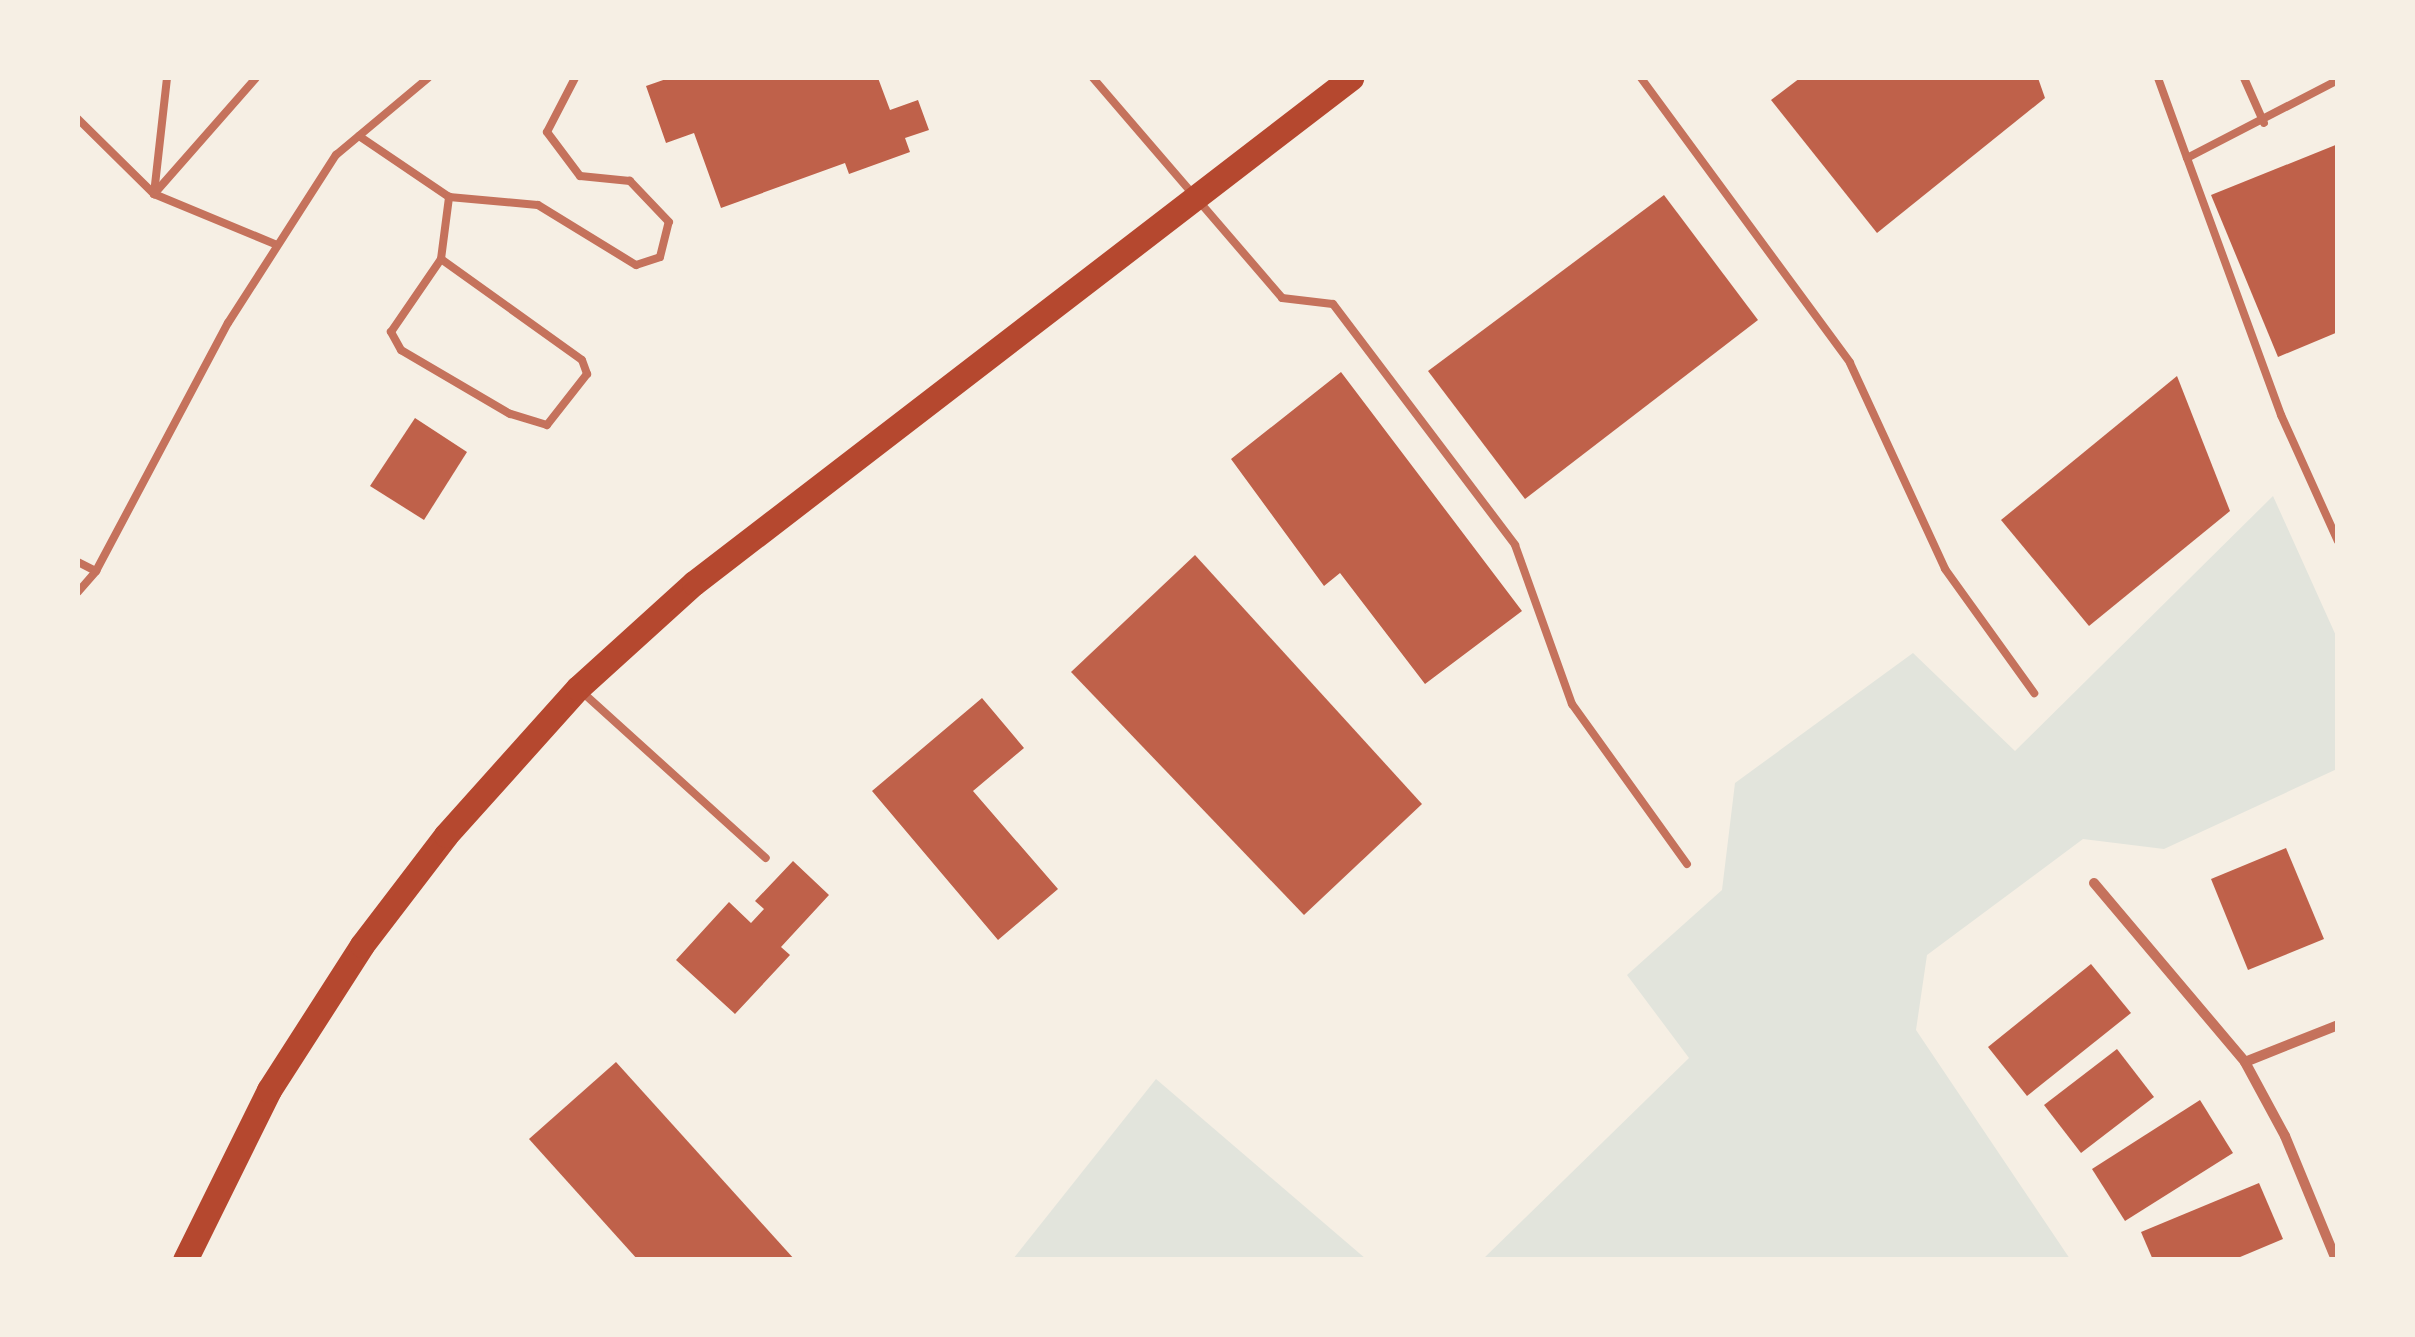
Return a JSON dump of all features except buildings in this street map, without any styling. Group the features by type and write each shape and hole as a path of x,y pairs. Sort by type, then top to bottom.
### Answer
{"main road":[{"path":"186,1260 269,1090 362,945 446,835 578,688 694,584 1351,78"}],"street":[{"path":"2094,883 2245,1062 2286,1136 2336,1260"},
{"path":"2245,1062 2338,1025"}],"lane":[{"path":"154,194 167,78"},
{"path":"154,194 256,78"},
{"path":"78,592 96,572 228,323 336,155 428,78"},
{"path":"359,136 449,197 538,205 636,266 660,257 669,222 630,181 580,176 547,132 576,78"},
{"path":"1093,78 1282,298 1333,304 1515,545 1572,704 1687,864"},
{"path":"1642,78 1850,363 1944,569 2034,693"},
{"path":"2158,78 2280,415 2338,541"},
{"path":"2244,78 2264,123"},
{"path":"2187,158 2264,123 2338,80"},
{"path":"78,119 154,194 278,245"},
{"path":"441,260 572,350 588,374 547,425 510,414 401,350 391,332 441,260 449,197"},
{"path":"78,562 96,572"},
{"path":"578,688 766,858"}],"shaded area":[{"path":"2273,496 2337,638 2337,769 2164,849 2083,839 1927,955 1916,1030 2070,1259 1483,1259 1689,1058 1627,975 1722,890 1735,783 1913,653 2015,751"},
{"path":"1156,1079 1366,1259 1013,1259"}]}
